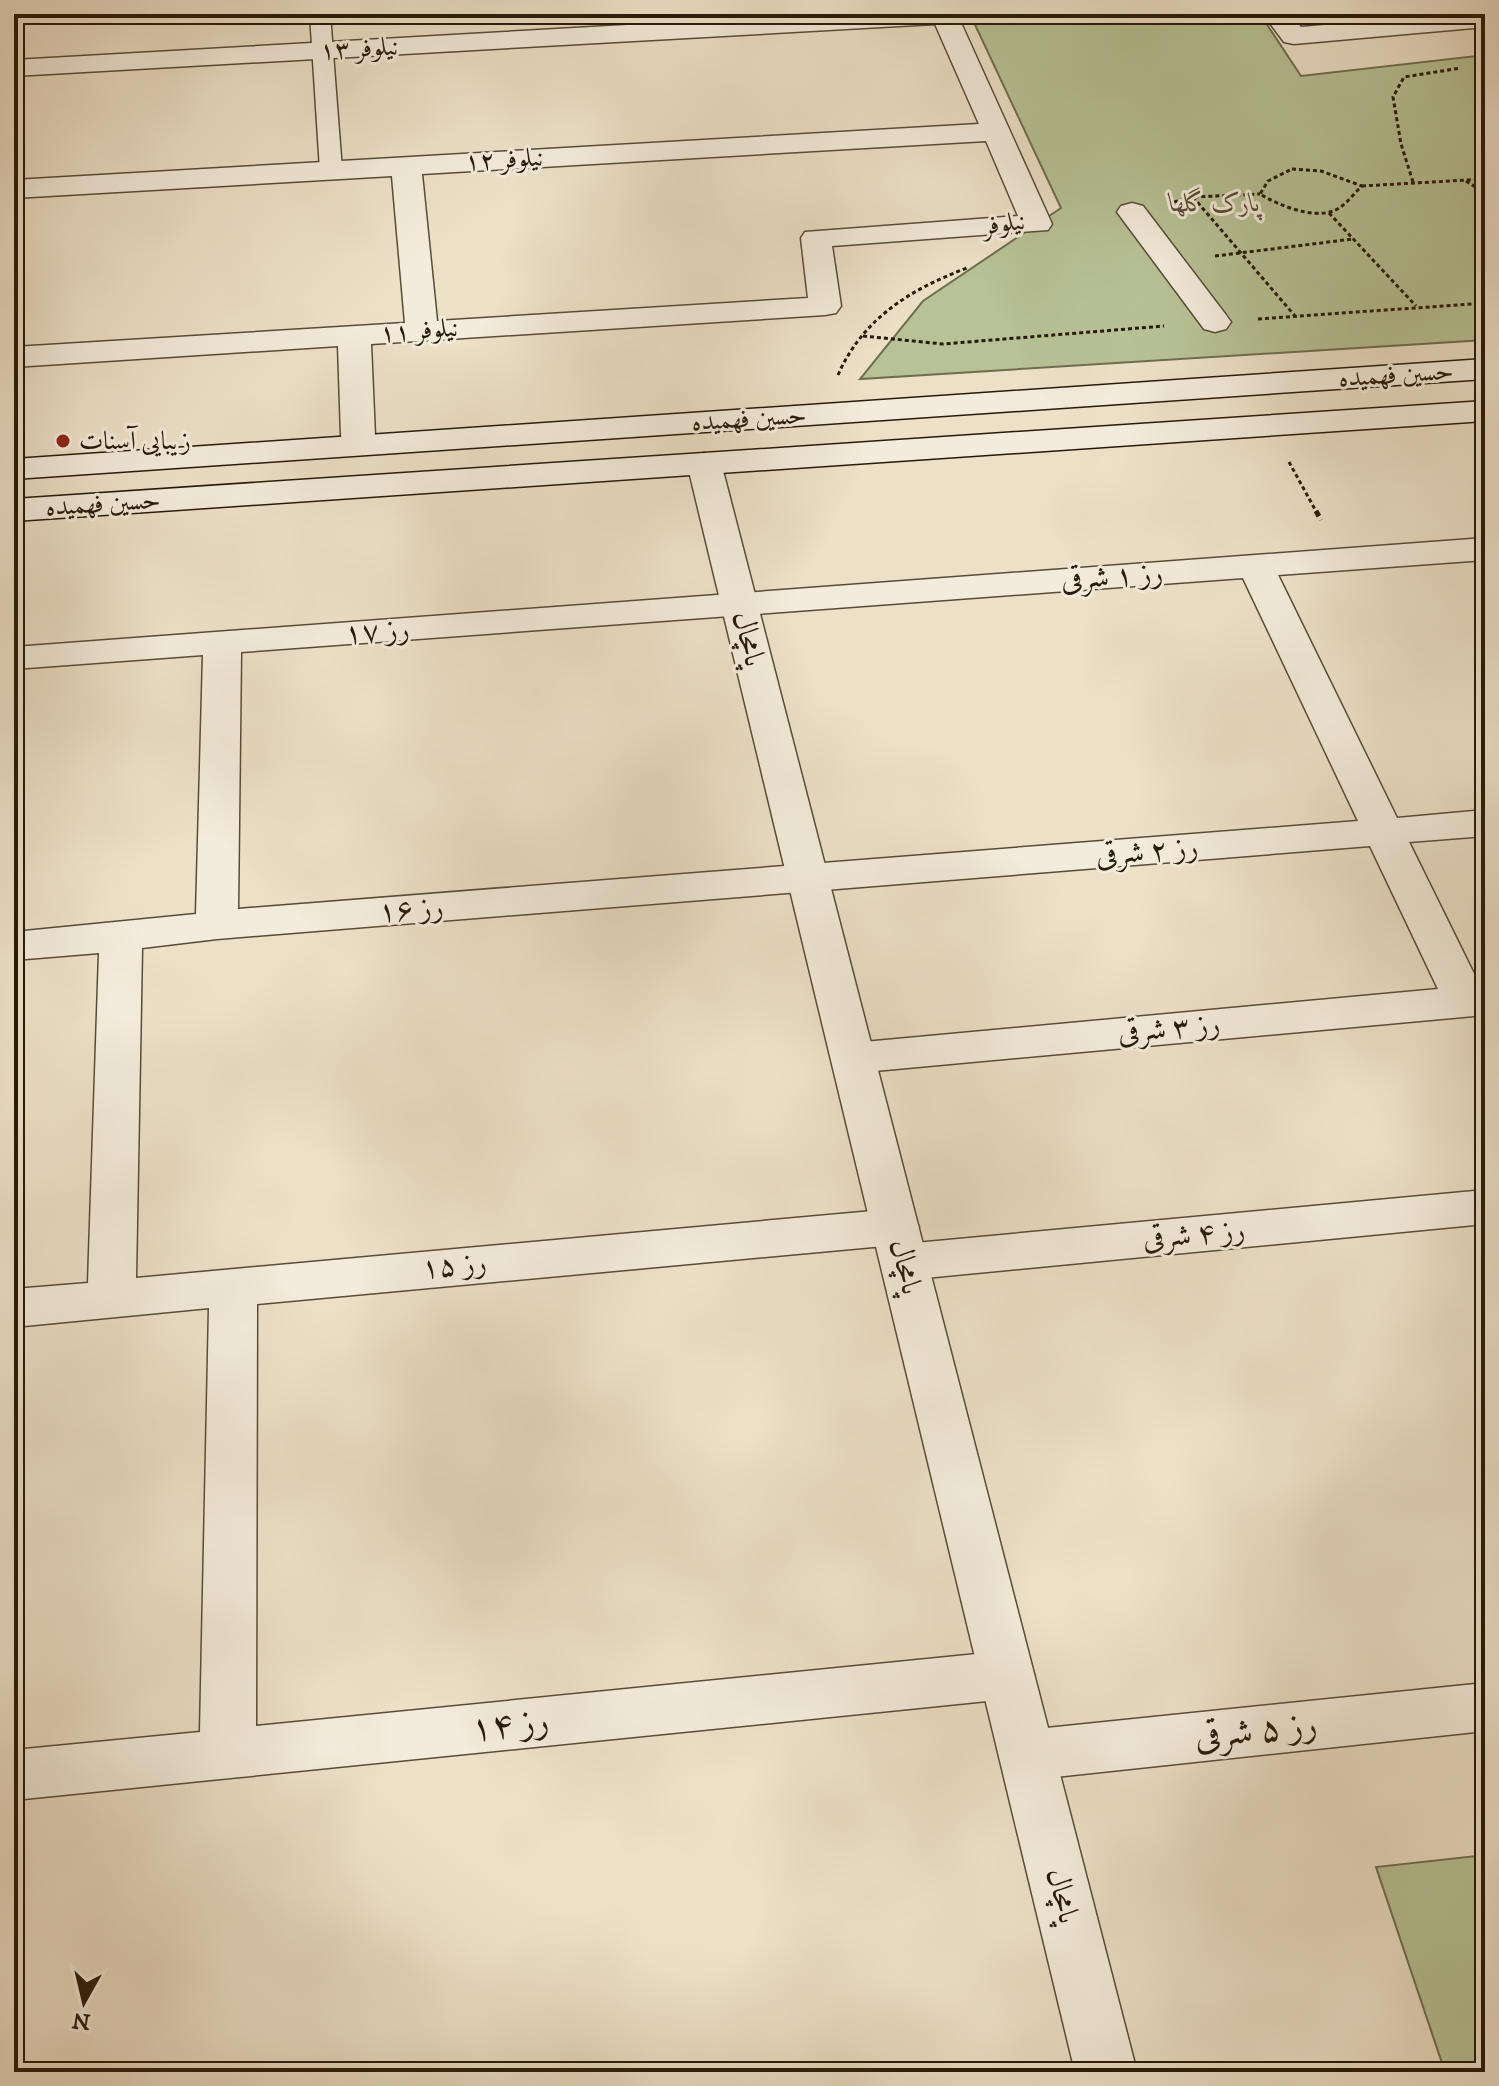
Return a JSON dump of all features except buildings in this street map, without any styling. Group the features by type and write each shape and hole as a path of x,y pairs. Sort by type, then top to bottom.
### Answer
{"street":[{"name":"نیلوفر ۱۳","path":"14,68 944,14"},
{"name":"نیلوفر","path":"825,306 816,238 1037,224 944,14"},
{"path":"1276,14 1294,36 1485,19"},
{"name":"نیلوفر ۱۲","path":"14,189 995,132"},
{"path":"406,165 422,331"},
{"path":"1132,212 1215,322"},
{"name":"نیلوفر ۱۱","path":"14,357 825,306"},
{"path":"354,335 358,436"},
{"name":"حسین فهمیده","path":"14,510 1485,369"},
{"name":"حسین فهمیده","path":"14,469 700,442 1269,425 1485,411"},
{"name":"پامچال","path":"700,442 1106,2072"},
{"name":"رز ۱ شرقی","path":"739,605 1485,549"},
{"path":"1255,566 1383,832 1475,1001"},
{"name":"رز ۱۷","path":"14,658 739,605"},
{"path":"217,925 222,643"},
{"name":"رز ۲ شرقی","path":"808,880 1485,823"},
{"name":"رز ۱۶","path":"14,946 217,925 808,880"},
{"path":"112,1299 121,937"},
{"name":"رز ۳ شرقی","path":"853,1058 1475,1001"},
{"name":"رز ۴ شرقی","path":"899,1245 1485,1207"},
{"name":"رز ۱۵","path":"14,1308 233,1286 899,1245"},
{"path":"228,1753 233,1286"},
{"name":"رز ۱۴","path":"14,1775 1007,1675"},
{"name":"رز ۵ شرقی","path":"1027,1755 1485,1707"}],"lane":[{"path":"320,14 331,170"}],"path":[{"path":"1413,182 1401,144 1393,97 1404,77 1461,68"},
{"path":"1362,186 1341,207 1329,213 1285,206 1260,194 1273,175 1287,170 1308,169 1330,173 1362,186 1485,179"},
{"path":"1465,180 1485,193"},
{"path":"1193,197 1295,316"},
{"path":"1329,213 1417,307"},
{"path":"1171,261 1353,239"},
{"path":"1269,425 1342,560"}],"green space":[{"name":"پارک گلها","path":"970,14 1260,14 1301,76 1485,55 1485,340 860,379 923,301 1061,208"},
{"path":"1485,1855 1485,2072 1445,2072 1376,1867"}],"place":[{"name":"زیبایی آسنات","path":"63,441"}]}
